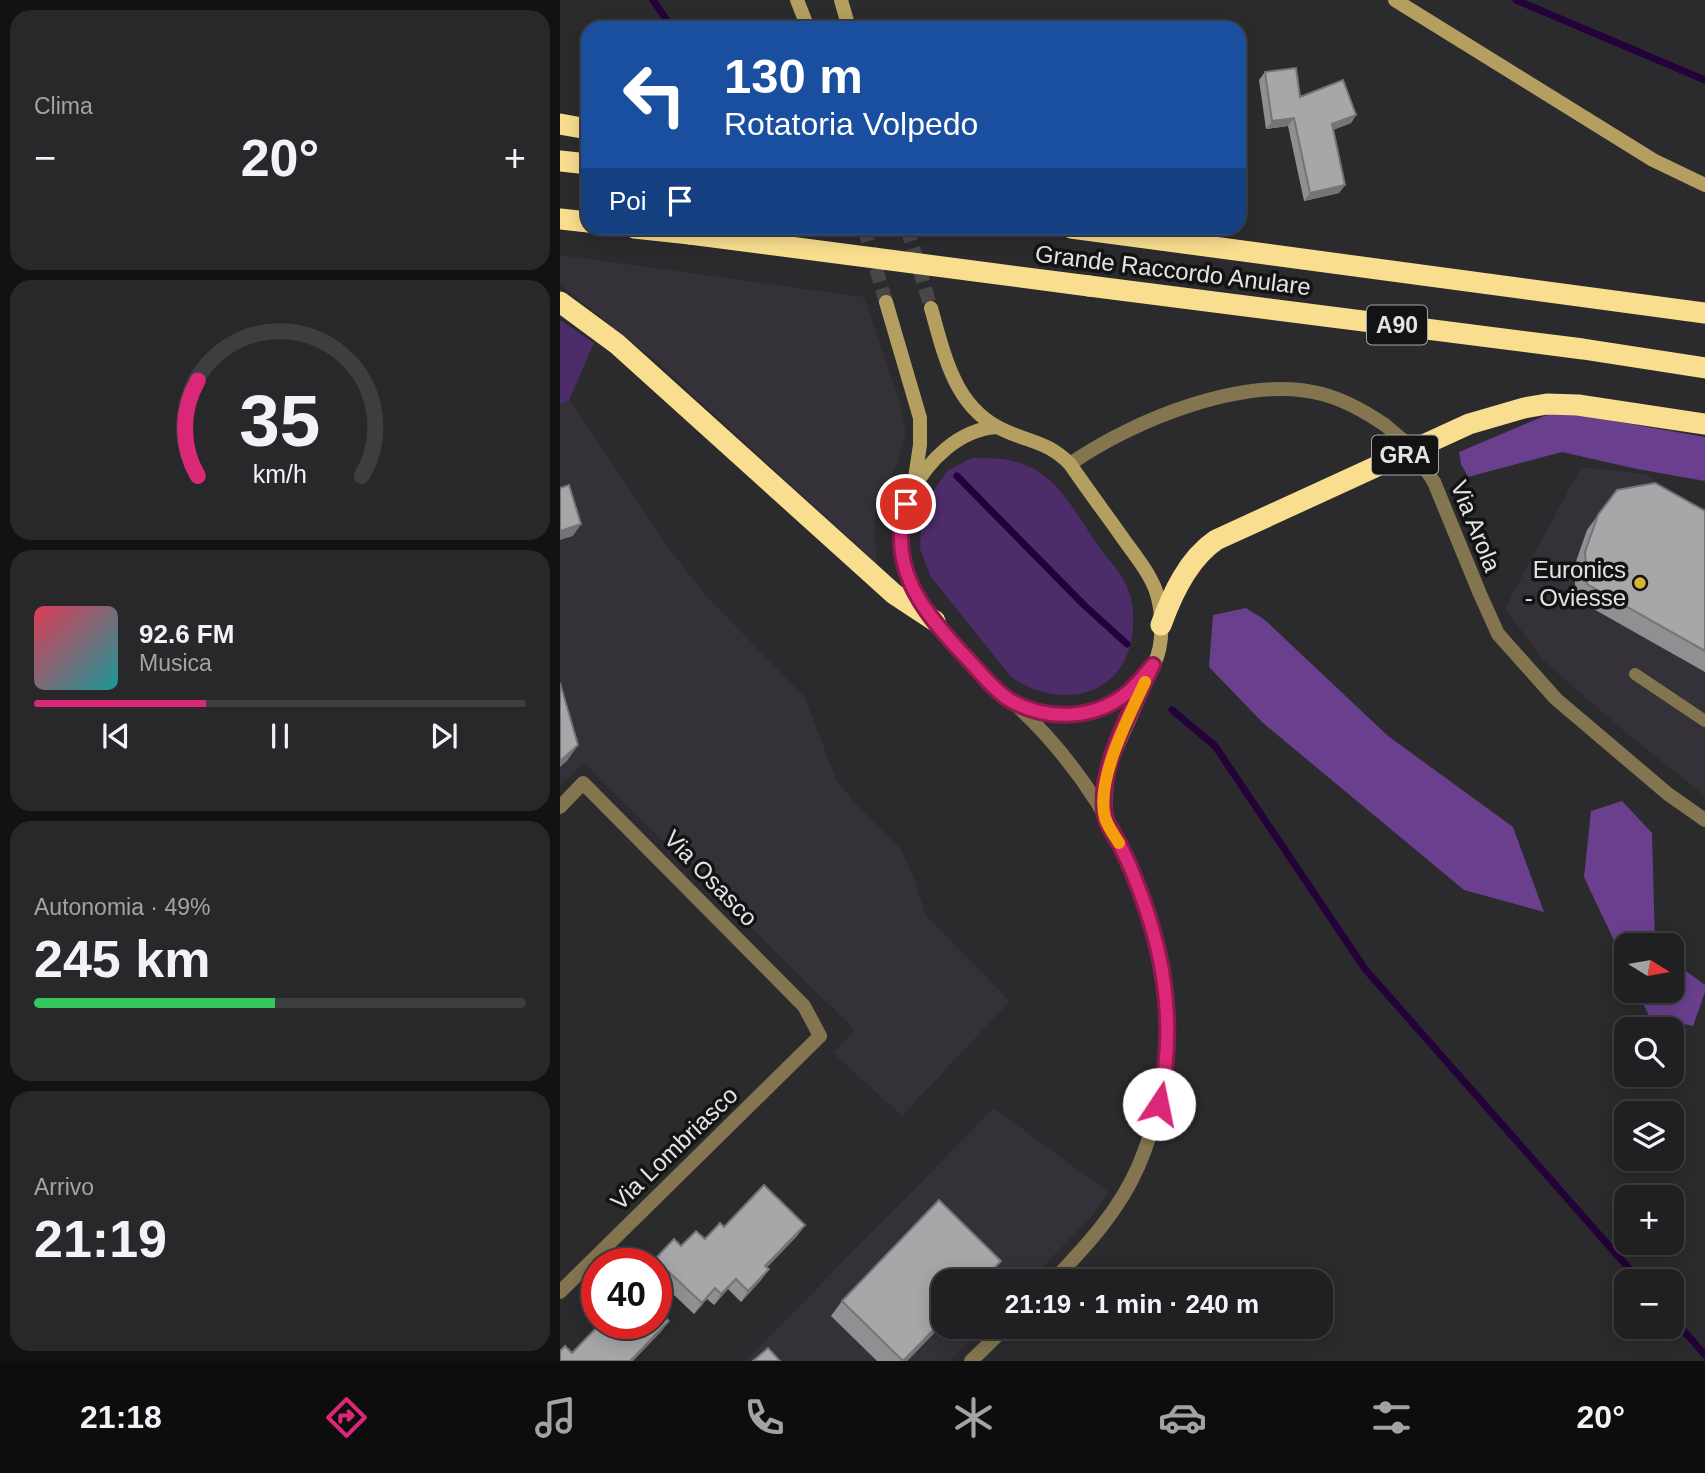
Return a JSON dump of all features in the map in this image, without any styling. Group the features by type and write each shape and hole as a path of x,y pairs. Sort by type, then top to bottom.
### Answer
{"highway":[{"path":"560,124 581,128"},
{"path":"560,161 581,163"},
{"path":"560,219 581,221"},
{"name":"Grande Raccordo Anulare","path":"698,235 1583,349 1705,368"},
{"name":"Grande Raccordo Anulare","path":"1132,235 1705,313"},
{"path":"560,302 617,344 894,594 935,621"},
{"name":"GRA","path":"1161,625 1179,584 1202,551 1216,540 1469,424 1547,404 1577,405 1705,424"}],"main road":[{"path":"797,0 805,21"},
{"path":"841,0 847,21"},
{"path":"1395,0 1653,160 1705,185"},
{"path":"886,302 920,418 920,445 913,489 902,520 901,554 913,590 935,621 1011,701 1054,715 1100,709 1126,693 1153,665 1161,625 1156,592 1070,464 1042,443 996,427 978,414 958,389 930,308"},
{"path":"913,489 948,446 975,432 996,427"}],"street":[{"name":"Via Arola","path":"1070,464 1103,444 1172,412 1204,401 1261,390 1282,389 1322,394 1353,406 1385,425 1411,447 1434,482 1498,634 1556,699 1668,794 1705,820"},
{"path":"1105,818 1106,787 1111,761 1153,665"},
{"path":"1011,701 1064,754 1105,818 1138,885 1158,946 1167,993 1166,1063 1159,1104 1138,1168 1111,1215 1064,1269"},
{"name":"Via Osasco","path":"560,807 583,783 804,1006 820,1036"},
{"name":"Via Lombriasco","path":"560,1292 820,1036"},
{"path":"971,1361 994,1339"}],"lane":[{"path":"1635,674 1705,721"}],"shaded area":[{"path":"560,255 864,297 899,401 906,432 898,462 881,494 876,510 874,529 877,564 657,362 560,285"},
{"path":"560,320 594,343 569,400 560,404"},
{"path":"569,400 663,541 707,597 804,696 836,779 854,802 900,848 913,876 926,916 1010,1001 902,1116 833,1053 855,1030 584,763 560,785 560,404"},
{"path":"1556,411 1705,437 1705,481 1562,452 1468,477 1461,464 1459,452"},
{"path":"972,458 1016,462 1041,473 1069,502 1126,584 1133,608 1132,639 1124,660 1112,677 1096,688 1077,694 1056,695 1034,689 1011,677 931,577 920,549 921,523 929,497 948,470"},
{"path":"1581,467 1645,474 1705,510 1705,796 1625,732 1543,660 1505,608"},
{"path":"1246,608 1265,620 1388,736 1513,827 1544,912 1464,890 1263,723 1209,667 1213,615"},
{"path":"1622,801 1652,833 1655,933 1614,933 1614,941 1584,877 1591,811"},
{"path":"1684,970 1705,985 1693,1026 1684,1024 1684,1017 1649,1016 1643,1003 1684,1003"},
{"path":"994,1108 1108,1192 1091,1217 1041,1269 931,1269 931,1339 972,1339 950,1361 745,1361"}],"building":[{"path":"1296,68 1300,97 1343,80 1356,115 1332,124 1345,185 1310,193 1294,118 1272,121 1265,72"},
{"name":"Euronics - Oviesse","path":"1655,483 1705,511 1705,651 1587,584 1585,552 1598,515 1617,490"},
{"path":"569,485 581,524 560,531 560,488"},
{"path":"560,683 578,745 560,761"},
{"path":"764,1185 805,1225 765,1266 769,1269 748,1291 736,1279 721,1294 715,1288 702,1303 672,1275 672,1248 665,1248 674,1239 681,1246 696,1231 705,1239 720,1223 724,1227"},
{"path":"939,1200 1001,1261 993,1269 931,1269 931,1332 903,1361 842,1301"},
{"path":"586,1339 651,1339 630,1361 560,1361 560,1351 565,1346 572,1353"},
{"path":"768,1348 780,1361 753,1361"}],"waterway":[{"path":"653,0 667,21"},
{"path":"1516,0 1705,80"},
{"path":"957,476 1084,605 1127,644"},
{"path":"1172,710 1215,746 1365,969 1629,1269"},
{"path":"1684,1331 1705,1355"}],"tunnel":[{"path":"866,235 886,302"},
{"path":"909,235 931,308"}],"slow traffic":[{"path":"1119,843 1105,818 1107,776 1145,682"}],"place":[{"name":"Euronics - Oviesse","path":"1640,583"}],"route":[{"path":"906,504 900,537 901,554 913,590 949,639 1011,701 1054,715 1090,712 1113,703 1153,665 1111,761 1107,776 1105,818 1142,894 1163,971 1167,993 1168,1042 1159,1104"}]}
